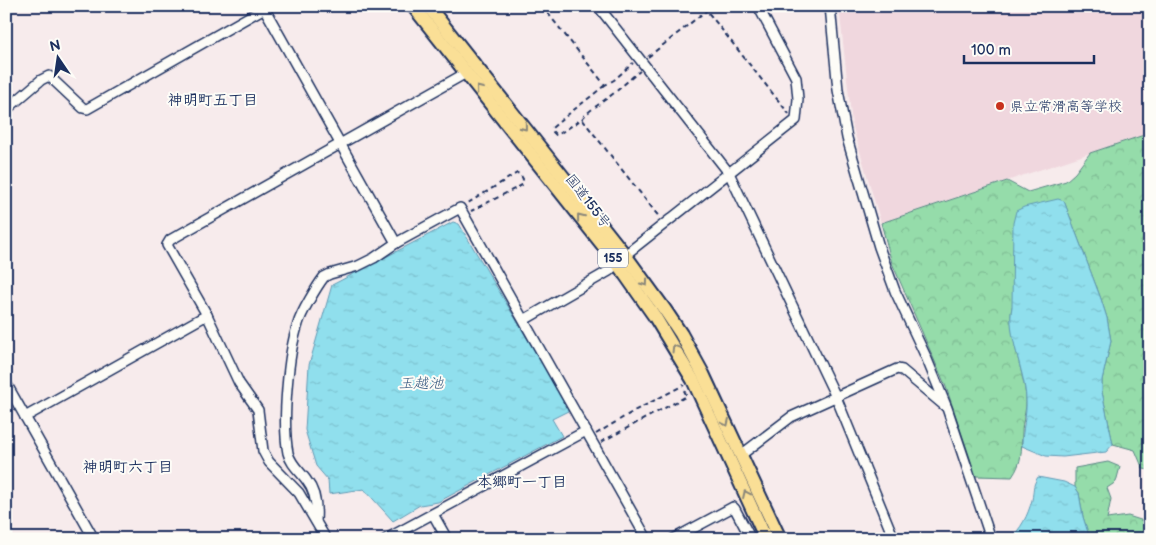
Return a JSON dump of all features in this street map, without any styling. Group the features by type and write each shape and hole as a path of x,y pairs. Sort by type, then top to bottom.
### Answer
{"highway":[{"name":"国道155号","path":"413,6 681,334 703,374 780,539"},
{"name":"国道155号","path":"428,6 621,259 655,316 766,539"}],"street":[{"path":"598,6 729,173 836,397 894,539"},
{"path":"524,320 609,271 621,259 796,120 796,78 758,6"},
{"path":"830,6 838,90 847,138 879,247 947,408 990,539"},
{"path":"6,110 49,76 83,108 87,109 265,7 396,243"},
{"path":"326,539 299,493 269,462 263,451 258,410 238,383 207,315 167,245 170,240 466,73"},
{"path":"316,521 314,494 308,481 292,463 288,452 286,417 288,382 297,324 302,313 324,277 358,266 396,243 462,212 647,539"},
{"path":"25,417 207,315"},
{"path":"741,455 791,417 900,369 947,408"},
{"path":"6,383 94,539"},
{"path":"386,539 433,514 590,438"},
{"path":"673,539 733,507 751,539"},
{"path":"433,514 447,539"}],"path":[{"path":"542,6 605,85"},
{"path":"703,6 794,122"},
{"path":"642,62 625,82 582,119 559,134 556,135 552,131 552,128 605,85 642,62 712,6"},
{"path":"582,119 665,224"},
{"path":"517,173 523,179 522,185 462,212 517,173"},
{"path":"590,438 634,411 688,383"},
{"path":"590,438 687,396 688,383"}],"shaded area":[{"name":"県立常滑高等学校","path":"839,6 1150,6 1150,133 881,223 852,124"}],"green space":[{"path":"1150,133 1150,470 1143,469 1135,450 1113,444 1102,392 1102,380 1111,341 1107,318 1064,201 1012,307 1012,327 1026,398 1020,461 1012,477 976,476 946,387 892,263 881,223 1007,181 1028,192 1066,181 1075,173 1090,153"},
{"path":"1108,462 1120,467 1116,482 1107,488 1111,499 1107,519 1128,516 1150,523 1150,539 1090,539 1083,517 1079,493 1075,487 1075,468"}],"water":[{"path":"1058,199 1064,201 1107,318 1111,341 1102,380 1102,392 1113,444 1106,452 1063,457 1046,456 1022,446 1026,399 1011,317 1013,223 1016,211 1024,207"},
{"name":"玉越池","path":"453,222 459,224 570,410 552,419 562,436 438,502 420,505 393,521 364,489 329,494 328,480 316,466 305,430 309,365 332,285"},
{"path":"1038,477 1064,482 1075,487 1079,493 1083,517 1090,539 1009,539 1026,517"}],"place":[{"name":"県立常滑高等学校","path":"1000,106"}],"district":[{"name":"神明町五丁目","path":"213,100"},
{"name":"神明町六丁目","path":"128,467"},
{"name":"本郷町一丁目","path":"522,482"}]}
